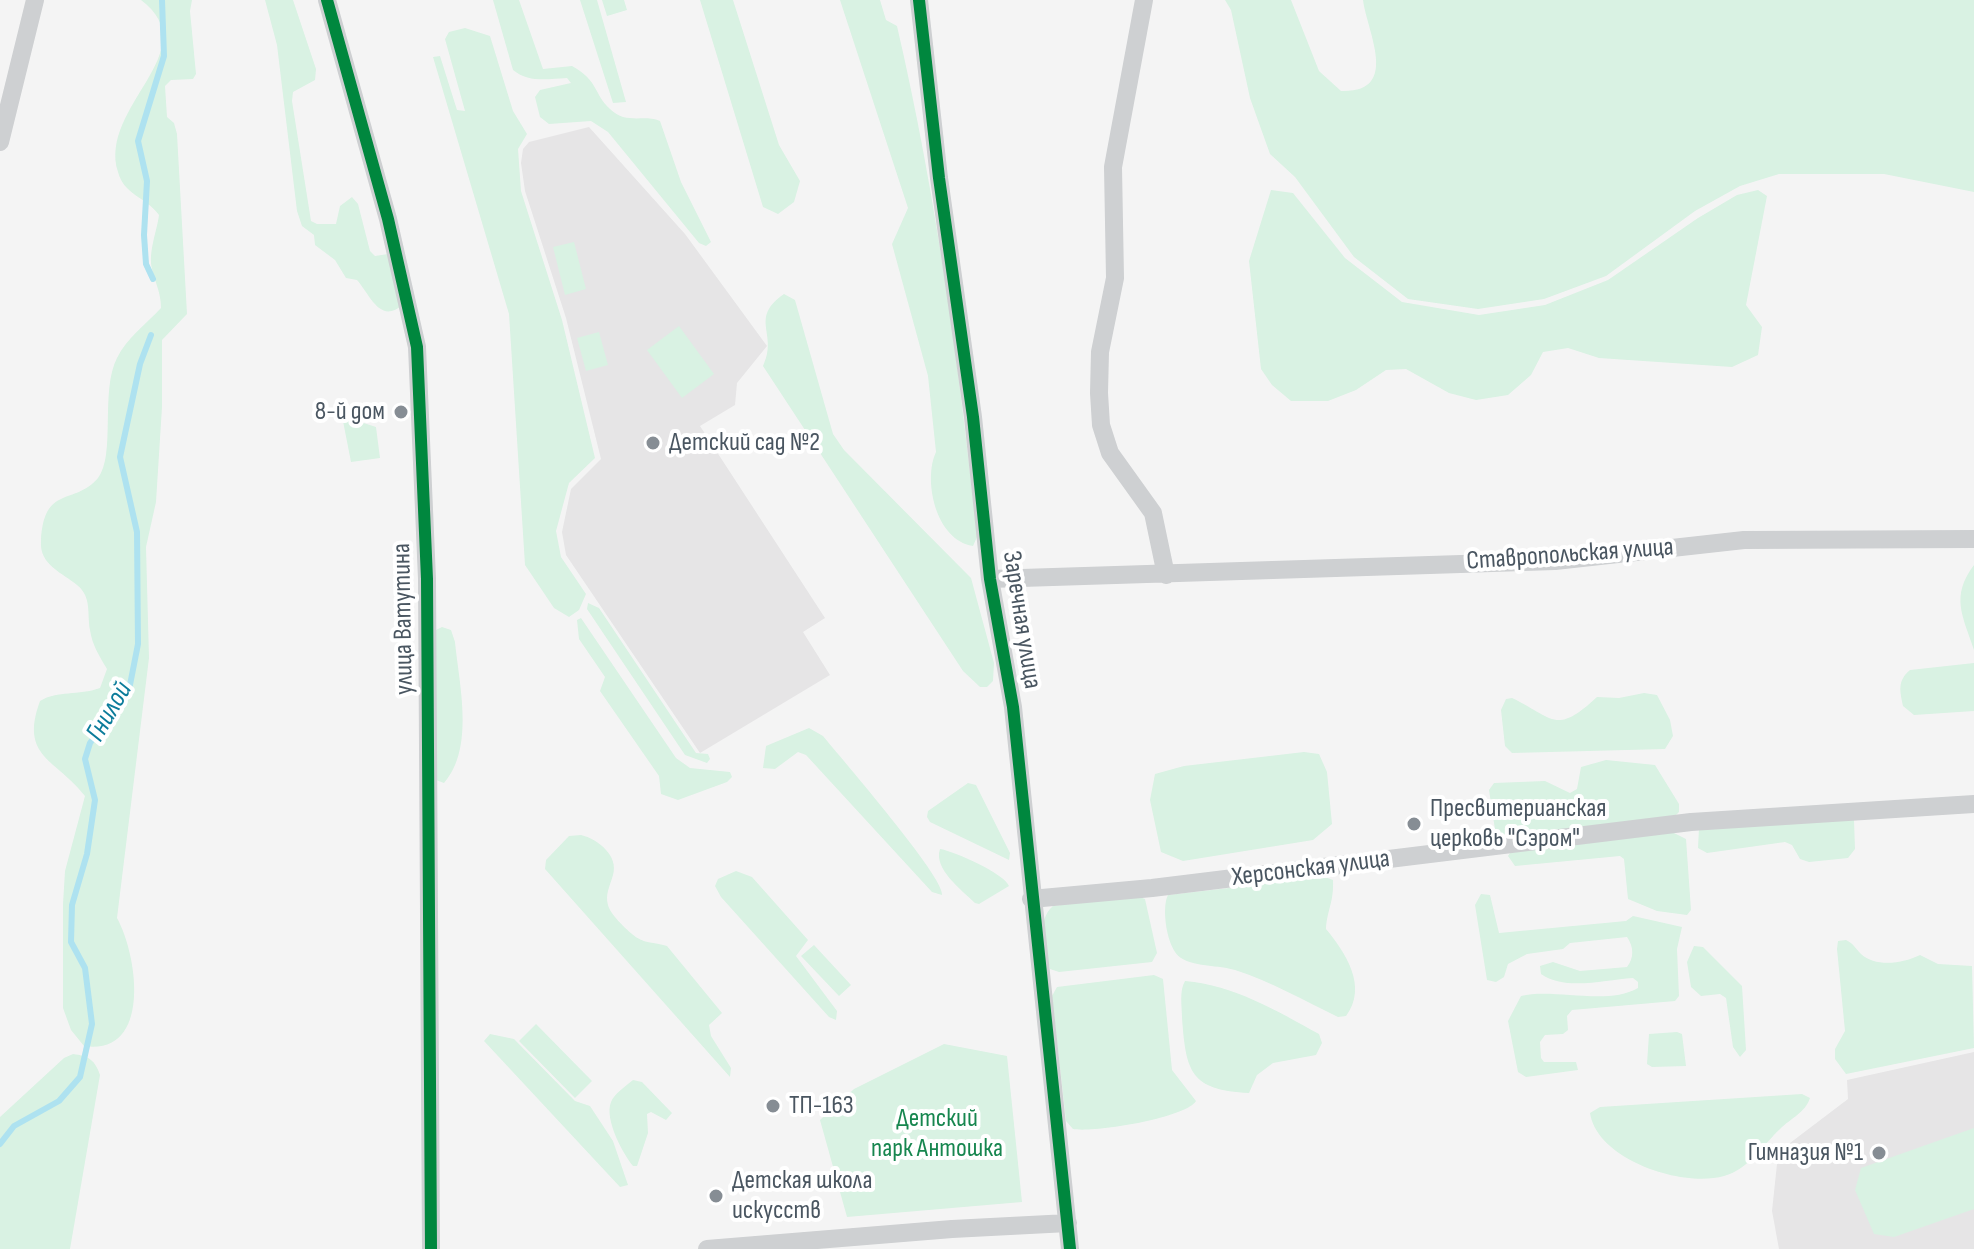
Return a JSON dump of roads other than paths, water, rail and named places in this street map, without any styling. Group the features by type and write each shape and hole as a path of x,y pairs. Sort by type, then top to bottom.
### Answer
{"street":[{"path":"0,142 35,0"},
{"name":"улица Ватутина","path":"327,0 388,219 417,347 427,579 431,1249"},
{"name":"Заречная улица","path":"919,0 939,178 973,417 990,579 1013,707 1070,1249"},
{"path":"1144,0 1113,167 1115,278 1100,352 1099,393 1101,425 1110,453 1153,513 1166,575"},
{"name":"Ставропольская улица","path":"990,579 1555,561 1744,540 1974,539"},
{"name":"Херсонская улица","path":"1031,899 1152,888 1691,822 1974,804"},
{"path":"707,1249 1068,1223"}],"waterway":[{"name":"Гнилой","path":"153,279 146,264 147,181 138,141 164,56 162,0"},
{"name":"Гнилой","path":"0,1144 14,1126 59,1101 80,1077 92,1024 85,968 71,942 72,905 87,854 95,800 85,759 90,743 129,690 138,644 137,532 120,457 140,364 151,335"}],"place":[{"name":"8-й дом","path":"401,412"},
{"name":"Детский сад №2","path":"653,443"},
{"name":"Пресвитерианская церковь \"Сэром\"","path":"1414,824"},
{"name":"ТП-163","path":"773,1106"},
{"name":"Гимназия №1","path":"1879,1153"},
{"name":"Детская школа искусств","path":"716,1196"}],"park label":[{"name":"Детский парк Антошка","path":"937,1134"}]}
